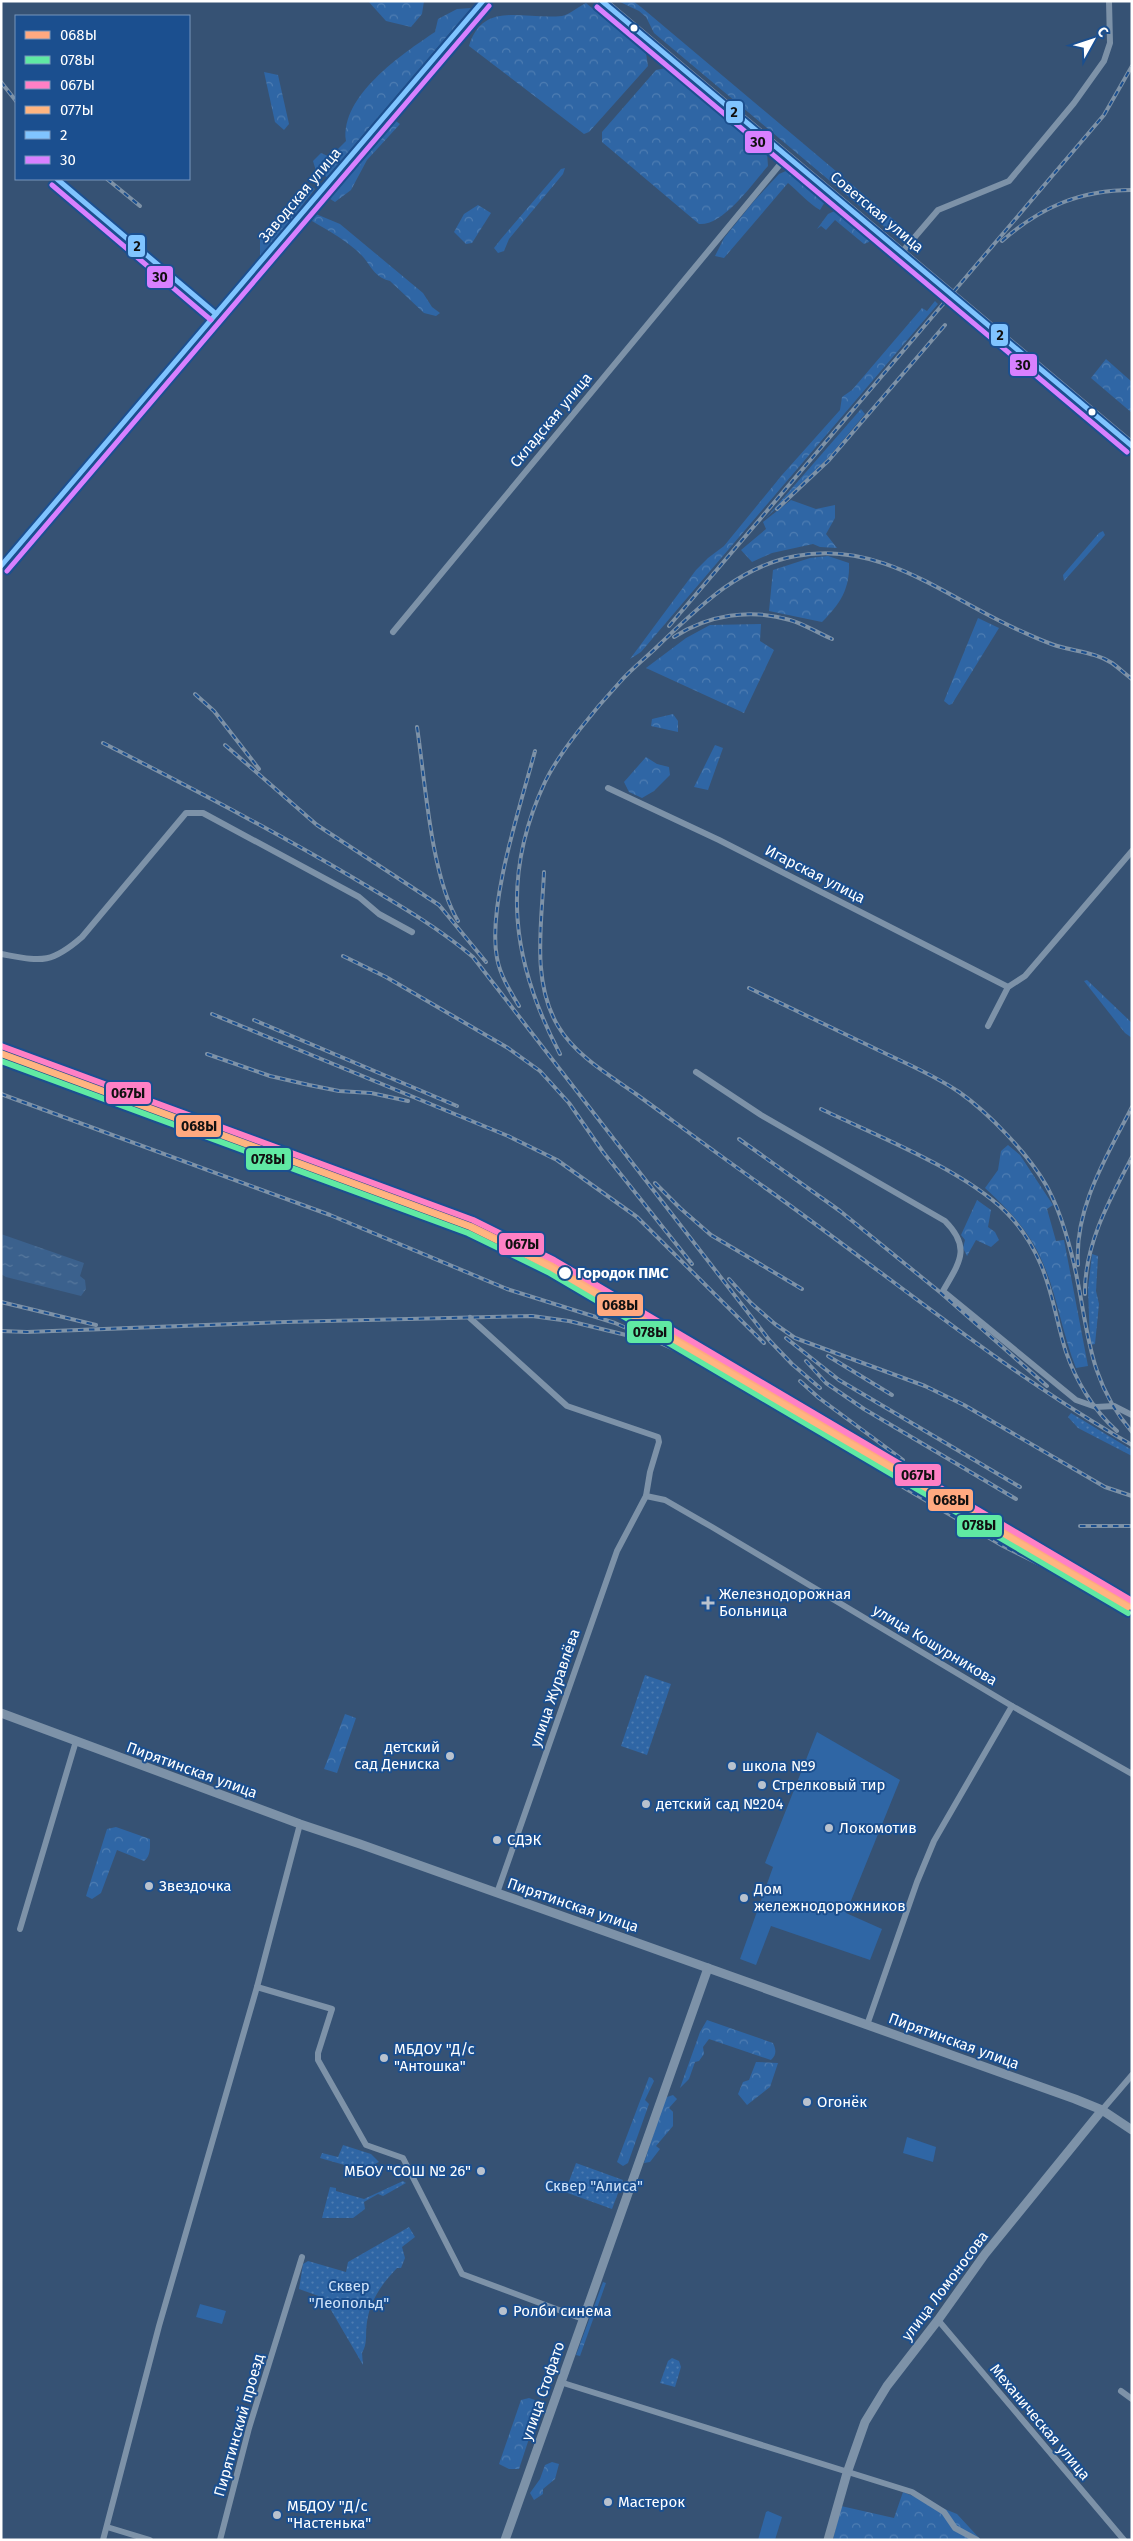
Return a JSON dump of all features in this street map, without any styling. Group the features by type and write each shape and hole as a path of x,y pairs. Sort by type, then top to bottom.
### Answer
{"main road":[{"name":"Советская улица","path":"602,1 1132,446"}],"street":[{"name":"Заводская улица","path":"1,566 483,1"},
{"path":"902,252 938,210 1009,181 1074,103 1104,61 1110,43 1109,1"},
{"name":"Складская улица","path":"394,632 787,156"},
{"name":"Игарская улица","path":"608,788 719,840 1008,987"},
{"path":"1,954 42,961 70,948 82,937 186,813 194,812 203,813 294,860 359,896 379,914 412,932"},
{"path":"988,1026 1008,987 1025,976 1132,851"},
{"path":"696,1072 761,1115 945,1222 957,1233 962,1248 959,1263 943,1291 1076,1400 1096,1407 1114,1406 1132,1415"},
{"name":"улица Журавлёва","path":"470,1318 567,1406 658,1437 659,1442 650,1472 646,1496 617,1551 497,1893"},
{"name":"улица Кошурникова","path":"646,1496 665,1500 1012,1706 1132,1774"},
{"path":"867,2025 917,1882 934,1841 1012,1706"},
{"name":"Пирятинская улица","path":"1,1713 300,1824 1102,2110 1132,2130"},
{"path":"20,1929 76,1741"},
{"path":"103,2540 159,2326 257,1987 300,1824"},
{"name":"улица Стофато","path":"505,2540 708,1968"},
{"path":"257,1987 332,2009 318,2053 318,2060 366,2145 403,2158 462,2274 583,2319"},
{"name":"улица Ломоносова","path":"828,2540 847,2473 865,2422 887,2386 938,2320 984,2254 1132,2075"},
{"name":"Пирятинский проезд","path":"220,2540 249,2428 302,2257"},
{"name":"Механическая улица","path":"938,2320 1124,2540"},
{"path":"560,2382 847,2473 887,2482 912,2492 944,2512 955,2528 978,2540"},
{"path":"1121,2391 1132,2399"},
{"path":"107,2527 150,2540"}],"green space":[{"path":"368,1 424,1 422,14 411,27 386,21"},
{"path":"618,1 633,1 641,7 894,220 908,233 909,237 898,237 887,229 654,33 646,17 639,11"},
{"path":"586,3 646,53 648,66 589,132 584,134 469,46 475,32 484,22 494,17 506,15 562,16"},
{"path":"471,8 327,177 316,171 313,161 321,153 330,157 346,141 347,124 353,108 376,78 406,52 435,32 438,19 457,9"},
{"path":"666,68 767,152 768,166 736,203 718,218 708,223 699,224 602,142 602,132 656,70"},
{"path":"264,72 278,75 289,124 284,130 275,122"},
{"path":"393,119 400,124 367,160 351,190 335,202 327,197 334,183 385,125"},
{"path":"565,168 563,174 509,239 504,251 498,253 494,248 501,239 561,169"},
{"path":"788,170 793,171 826,200 820,210 788,183 724,258 715,256 724,238 754,201 779,174"},
{"path":"307,183 315,189 269,248 260,256 260,239"},
{"path":"478,205 491,213 472,243 466,244 454,232 464,214"},
{"path":"839,209 871,236 869,242 864,244 835,220 826,230 821,226 817,229 828,214"},
{"path":"316,214 340,224 423,293 432,307 440,313 436,316 424,313 390,281 378,275 353,247 312,221"},
{"path":"935,301 938,304 641,652 630,659 696,570 724,546 782,475 840,410 842,397 852,390 922,308 927,311"},
{"path":"1106,359 1132,382 1132,413 1091,378"},
{"path":"861,409 865,414 829,457 765,519"},
{"path":"791,500 816,509 835,505 835,518 826,534 837,548 820,547 813,544 772,553 752,562 741,550 766,529 763,522"},
{"path":"1103,531 1105,535 1064,581 1063,575 1099,533"},
{"path":"828,556 849,563 849,572 843,596 822,622 769,611 773,570 810,558"},
{"path":"978,618 999,628 952,704 949,705 944,701"},
{"path":"761,624 760,641 774,650 744,713 646,668 686,638 710,625"},
{"path":"673,714 678,721 678,732 651,726 652,719"},
{"path":"715,745 723,748 708,790 694,787"},
{"path":"646,757 657,764 669,767 670,775 654,791 642,798 629,792 624,782"},
{"path":"1087,980 1132,1023 1132,1038 1125,1033 1084,981"},
{"path":"1008,1145 1020,1155 1053,1205 1047,1209 1056,1241 1064,1240 1088,1366 1076,1368 1052,1287 1037,1250 1017,1221 985,1188 998,1170 1001,1151"},
{"path":"977,1200 991,1210 988,1227 995,1232 999,1240 991,1247 976,1240 967,1256 963,1248 965,1240 961,1235"},
{"path":"1092,1254 1098,1256 1096,1291 1099,1304 1095,1344 1090,1345 1088,1288"},
{"path":"1071,1413 1132,1450 1132,1456 1078,1428 1068,1417"},
{"path":"645,1675 671,1684 647,1755 621,1746"},
{"path":"345,1714 356,1718 337,1773 324,1769"},
{"name":"Локомотив","path":"817,1732 900,1780 846,1913 882,1929 870,1960 771,1926 756,1965 740,1959 773,1867 765,1863"},
{"path":"116,1827 150,1839 149,1854 144,1861 117,1850 101,1893 92,1899 86,1896 107,1829"},
{"path":"707,2020 773,2043 774,2056 771,2060 709,2039 703,2047 704,2054 699,2061 695,2062 689,2079 680,2088 700,2032"},
{"path":"756,2062 778,2063 770,2087 747,2105 738,2094 743,2082 749,2080"},
{"path":"649,2077 654,2081 645,2100 649,2104 628,2163 623,2166 617,2162"},
{"path":"673,2095 677,2099 669,2108 673,2112 673,2126 656,2146 660,2149 650,2162 644,2163 663,2105 667,2097"},
{"path":"907,2137 936,2147 933,2162 903,2153"},
{"path":"343,2145 371,2154 379,2162 362,2170 320,2158 322,2153 338,2157"},
{"name":"Сквер \"Алиса\"","path":"576,2163 623,2180 612,2209 565,2192"},
{"path":"403,2181 406,2183 383,2196 378,2194 364,2202 365,2209 353,2218 322,2218 330,2187 336,2188 336,2191 364,2199"},
{"name":"Сквер \"Леопольд\"","path":"409,2227 415,2237 402,2247 405,2258 401,2268 397,2268 386,2280 371,2307 367,2322 365,2346 362,2353 363,2365 324,2298 299,2289 303,2264 308,2261 346,2272 348,2262"},
{"path":"603,2282 606,2283 580,2356 576,2355"},
{"path":"200,2304 226,2311 222,2324 196,2317"},
{"path":"672,2358 679,2361 681,2367 675,2387 660,2383 668,2361"},
{"path":"529,2398 541,2402 519,2469 509,2469 499,2464 521,2400"},
{"path":"552,2462 559,2464 555,2479 543,2489 543,2494 534,2500 530,2493 540,2479 545,2465"},
{"path":"903,2492 957,2514 981,2540 833,2540 841,2506 894,2518"},
{"path":"768,2511 782,2517 775,2540 758,2540 766,2512"}],"water":[{"path":"1,1234 84,1263 80,1276 85,1280 86,1289 81,1296 6,1277 1,1274"}],"railway":[{"path":"669,626 1104,115 1132,66"},
{"path":"1,82 15,100"},
{"path":"108,180 140,206"},
{"path":"1002,241 1031,219 1062,203 1095,193 1132,190"},
{"path":"777,509 829,460 945,325"},
{"path":"560,1054 531,987 522,953 518,920 517,886 522,852 531,818 545,782 552,770 579,730 600,704 629,672 690,616 739,578 776,561 796,556 827,553 857,556 886,564 914,576 996,619 1044,641 1101,657 1132,679"},
{"path":"674,637 687,629 715,619 745,614 760,614 790,620 832,639"},
{"path":"195,694 214,711 259,769"},
{"path":"417,727 435,854 441,879 458,921"},
{"path":"103,743 227,807 320,858 444,934 473,957 770,1341 792,1364 820,1388"},
{"path":"225,745 317,825 439,905 486,962"},
{"path":"519,1006 500,971 495,936 501,883 507,854 535,751"},
{"path":"544,872 540,931 541,971 544,990 558,1026 583,1055 992,1354 1084,1416 1132,1445"},
{"path":"343,956 386,977 508,1048 540,1071 569,1103 603,1152 692,1264"},
{"path":"749,988 949,1086 983,1111 1018,1147 1046,1185 1058,1209 1077,1277 1096,1368 1104,1389 1116,1411 1132,1432"},
{"path":"212,1014 508,1136 557,1160 637,1217 764,1343"},
{"path":"254,1020 457,1106"},
{"path":"207,1054 270,1076 339,1091 371,1093 408,1101"},
{"path":"1,1094 330,1215 507,1289 615,1323 712,1366"},
{"path":"1078,1265 1081,1223 1087,1203 1103,1163 1132,1107"},
{"path":"821,1109 918,1154 988,1196 1006,1212 1026,1237 1041,1265 1049,1286 1066,1352 1075,1374 1093,1405 1117,1431"},
{"path":"739,1139 840,1211 941,1293 1047,1386"},
{"path":"1085,1294 1086,1276 1094,1240 1107,1206 1132,1157"},
{"path":"655,1183 711,1235 802,1289"},
{"path":"729,1279 751,1303 795,1338 925,1386 964,1405 1105,1487 1132,1496"},
{"path":"1,1302 96,1325"},
{"path":"1,1331 27,1332 285,1322 532,1316 569,1321 626,1335"},
{"path":"786,1338 839,1380 1020,1487"},
{"path":"828,1356 892,1395"},
{"path":"806,1361 826,1383 864,1409 1016,1499"},
{"path":"705,1367 746,1386"},
{"path":"800,1381 819,1398 903,1460"},
{"path":"903,1487 1003,1546 1086,1587"},
{"path":"1080,1526 1132,1526"}],"transit line":[{"name":"2","path":"1,566 483,1"},
{"name":"2","path":"602,1 1132,446"},
{"name":"30","path":"7,571 489,6"},
{"name":"30","path":"597,7 1127,452"},
{"name":"2","path":"58,180 216,314"},
{"name":"30","path":"52,185 211,320"},
{"name":"067Ы","path":"1,1046 473,1220 554,1260 1132,1601"},
{"name":"068Ы","path":"1,1053 471,1226 552,1265 1132,1607"},
{"name":"077Ы","path":"1,1054 470,1227 550,1267 1128,1607"},
{"name":"078Ы","path":"1,1061 468,1233 548,1272 1128,1613"}],"place":[{"name":"Городок ПМС","path":"565,1273"},
{"name":"Железнодорожная Больница","path":"708,1603"},
{"name":"детский сад Дениска","path":"450,1756"},
{"name":"школа №9","path":"732,1766"},
{"name":"Стрелковый тир","path":"762,1785"},
{"name":"детский сад №204","path":"646,1804"},
{"name":"Локомотив","path":"829,1828"},
{"name":"СДЭК","path":"497,1840"},
{"name":"Звездочка","path":"149,1886"},
{"name":"Дом жележнодорожников","path":"744,1898"},
{"name":"МБДОУ \"Д/с \"Антошка\"","path":"384,2058"},
{"name":"Огонёк","path":"807,2102"},
{"name":"МБОУ \"СОШ № 26\"","path":"481,2171"},
{"name":"Ролби синема","path":"503,2311"},
{"name":"Мастерок","path":"608,2502"},
{"name":"МБДОУ \"Д/с \"Настенька\"","path":"277,2515"}]}
